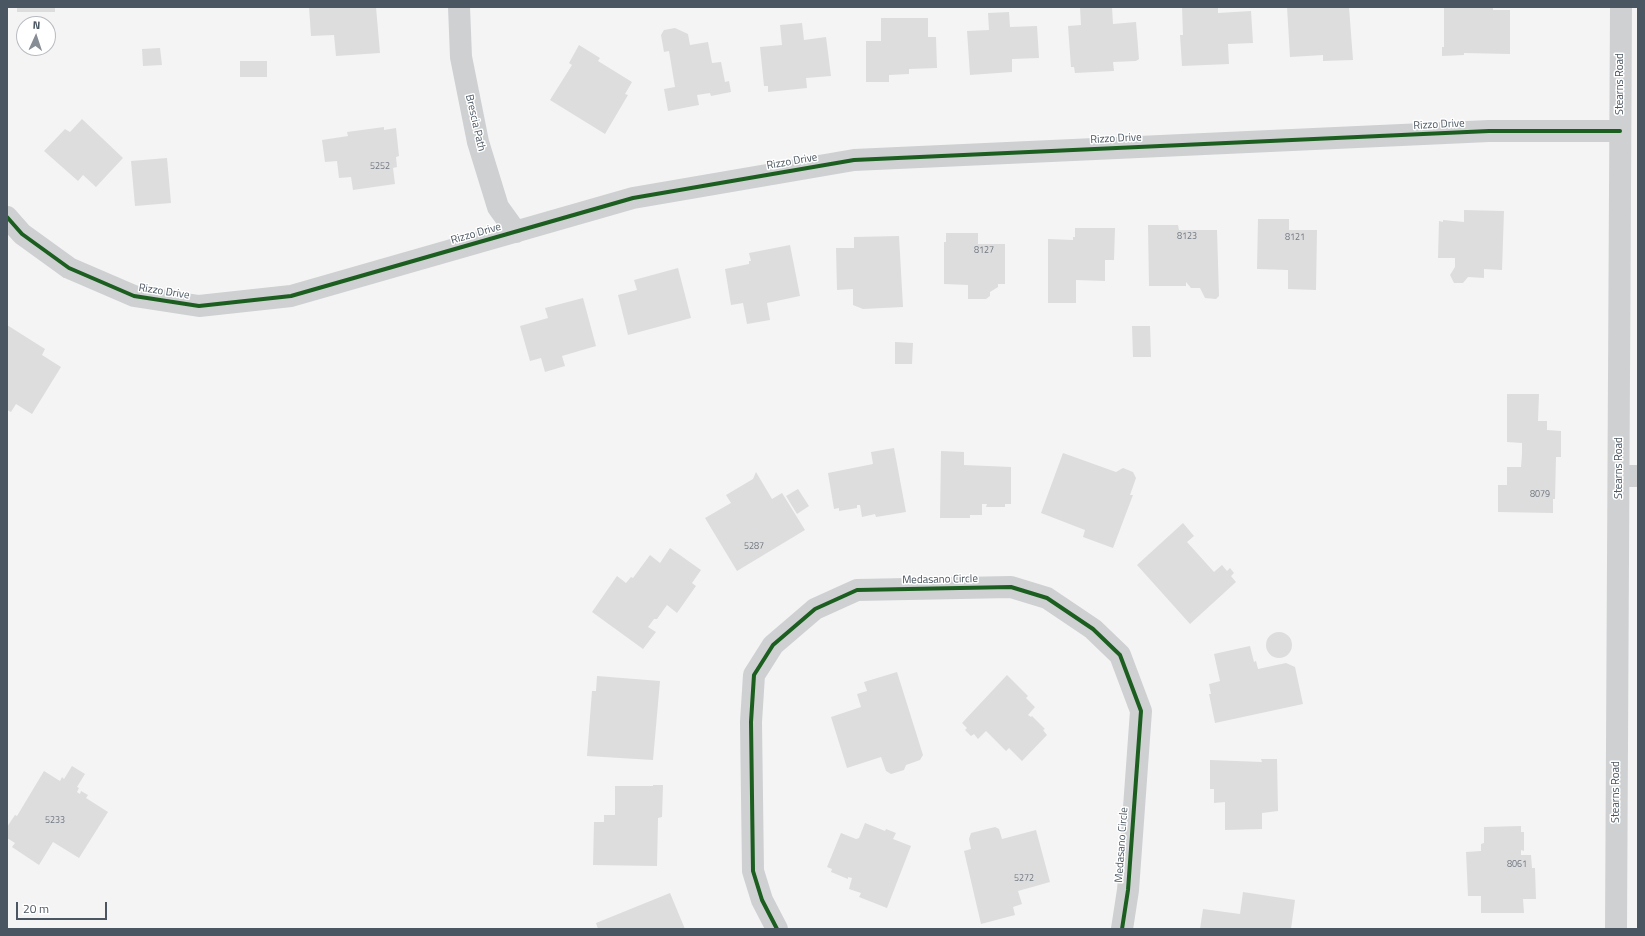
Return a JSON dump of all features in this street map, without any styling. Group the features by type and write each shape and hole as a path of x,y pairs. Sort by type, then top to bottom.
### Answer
{"street":[{"name":"Brescia Path","path":"459,7 461,57 478,142 498,207 516,232"},
{"name":"Stearns Road","path":"1616,929 1628,476 1620,130 1621,7"},
{"name":"Rizzo Drive","path":"7,217 22,234 69,268 134,296 200,306 291,296 633,198 854,160 1489,131 1620,130"},
{"name":"Medasano Circle","path":"778,929 762,900 753,871 751,722 754,676 773,645 815,608 857,590 1011,588 1047,598 1093,629 1120,655 1141,711 1128,890 1122,929"}],"building":[{"path":"17,7 55,7 55,12 17,12"},
{"path":"309,7 376,7 380,53 336,56 334,35 311,36"},
{"path":"1112,7 1113,24 1136,22 1139,59 1136,61 1113,62 1114,71 1075,73 1074,67 1071,67 1068,26 1081,25 1080,8"},
{"path":"1182,7 1218,7 1218,13 1251,11 1253,43 1228,44 1229,64 1182,66 1180,35 1183,35"},
{"path":"1287,7 1349,7 1353,60 1323,61 1323,55 1290,57"},
{"path":"1444,8 1493,8 1493,10 1510,10 1510,54 1464,53 1464,55 1442,56 1442,47 1444,47"},
{"path":"1009,12 1010,27 1037,26 1039,58 1012,59 1012,72 970,75 967,31 989,30 988,13"},
{"path":"881,18 928,18 928,37 936,37 937,68 909,69 909,74 889,75 889,82 866,82 866,41 881,41"},
{"path":"802,23 804,40 826,37 831,76 806,78 807,88 768,92 768,86 764,86 760,47 782,45 780,25"},
{"path":"675,28 688,34 690,45 708,42 712,63 721,62 725,82 729,81 731,92 711,96 710,93 697,95 699,105 668,111 664,89 675,87 669,51 664,52 661,35 664,30"},
{"path":"579,45 600,58 598,61 632,82 625,94 628,95 605,134 550,100 572,65 569,63"},
{"path":"160,48 162,65 143,66 142,49"},
{"path":"240,61 267,61 267,77 240,77"},
{"path":"82,119 123,158 96,187 83,175 78,181 44,151 65,129 70,132"},
{"path":"384,127 384,130 396,128 399,156 396,157 397,167 393,168 395,184 353,190 351,177 339,178 337,161 325,162 322,140 348,136 347,132"},
{"path":"167,158 171,203 135,206 131,161"},
{"path":"1464,210 1504,211 1502,270 1484,269 1484,278 1468,277 1463,283 1454,283 1450,275 1455,267 1455,258 1438,258 1439,221 1464,222"},
{"path":"1258,219 1289,219 1289,230 1317,230 1316,290 1288,289 1288,270 1257,269"},
{"path":"1148,225 1178,225 1179,230 1217,230 1219,296 1216,299 1205,298 1200,288 1191,288 1186,282 1186,286 1149,286"},
{"path":"1075,228 1115,228 1114,260 1105,260 1105,281 1076,280 1076,303 1048,303 1048,239 1073,240 1073,237 1075,237"},
{"path":"946,233 978,233 978,244 1005,244 1005,284 998,284 998,287 990,292 990,296 986,299 968,299 968,285 944,284 944,242 946,242"},
{"path":"899,236 903,307 863,309 853,305 853,289 837,290 836,248 854,248 854,237"},
{"path":"790,245 800,296 767,303 770,320 747,324 743,303 731,305 725,269 749,264 749,261 751,261 749,253"},
{"path":"678,268 691,318 628,335 618,295 637,290 634,280"},
{"path":"583,298 596,346 562,356 565,366 545,372 541,358 530,361 520,326 548,318 545,308"},
{"path":"7,325 45,349 42,355 61,367 32,414 16,404 11,412 7,410"},
{"path":"1132,326 1150,326 1151,357 1133,357"},
{"path":"895,342 913,343 912,364 895,364"},
{"path":"1507,394 1539,394 1538,421 1547,421 1547,430 1561,431 1561,457 1556,457 1555,499 1553,499 1553,513 1498,512 1498,485 1507,485 1507,467 1521,467 1522,454 1522,443 1507,442"},
{"path":"894,448 906,512 876,517 875,514 862,517 860,505 857,505 857,508 839,511 839,508 834,509 828,473 873,464 871,452"},
{"path":"941,451 964,452 964,465 1011,467 1011,504 1005,504 1005,507 986,507 987,504 982,504 982,515 970,515 970,518 940,518"},
{"path":"1063,453 1116,472 1123,468 1133,472 1136,478 1130,495 1133,495 1113,548 1083,537 1085,530 1041,513"},
{"path":"756,472 772,499 782,493 805,530 737,571 705,518 731,503 726,495 753,479"},
{"path":"798,489 809,506 797,514 786,496"},
{"path":"1183,523 1194,536 1187,542 1214,572 1222,565 1227,571 1230,568 1234,573 1231,576 1236,582 1190,624 1137,565"},
{"path":"670,548 701,570 692,583 696,586 677,613 667,605 657,619 654,619 648,627 656,632 643,649 592,612 617,576 626,583 631,577 633,578 650,555 660,563"},
{"path":"1279,632 1288,636 1292,645 1288,654 1279,658 1270,654 1266,645 1270,636"},
{"path":"1250,646 1254,662 1256,661 1258,669 1286,663 1295,667 1303,704 1215,723 1209,694 1211,694 1209,684 1220,681 1214,654"},
{"path":"897,672 923,755 920,760 906,765 904,770 891,774 886,771 881,757 847,768 831,717 861,707 857,694 867,691 864,682"},
{"path":"1007,675 1028,696 1026,698 1035,707 1028,715 1031,717 1032,716 1045,729 1043,730 1047,735 1022,761 1009,748 1006,751 986,731 978,739 974,734 971,736 965,730 967,728 962,723"},
{"path":"597,676 660,681 653,760 587,756 592,691 596,691"},
{"path":"1261,759 1277,759 1278,811 1262,813 1262,829 1225,830 1225,802 1214,803 1214,789 1210,789 1210,760 1262,762"},
{"path":"72,766 85,774 77,787 79,788 77,792 80,794 81,791 88,795 86,798 108,812 79,858 53,842 39,865 12,847 15,843 7,838 7,827 15,815 17,816 44,771 60,781 62,777 64,779"},
{"path":"663,785 662,817 658,818 657,866 593,865 594,822 604,822 604,815 615,815 615,786"},
{"path":"865,823 885,831 886,829 896,833 893,839 911,846 887,908 859,897 861,893 849,889 852,878 848,877 848,879 831,872 832,869 827,867 841,833 856,839 859,838"},
{"path":"1521,826 1521,832 1524,832 1524,851 1521,850 1521,855 1531,855 1532,868 1535,868 1536,899 1523,899 1524,913 1481,913 1481,896 1468,896 1466,852 1481,851 1481,844 1484,843 1484,827"},
{"path":"995,827 999,829 1002,839 1036,830 1050,882 1018,891 1022,904 1013,907 1015,915 981,924 964,851 971,849 969,839 971,833"},
{"path":"1243,892 1295,900 1291,929 1200,929 1203,909 1240,914"},
{"path":"670,893 685,929 598,929 596,923"}],"cycle path":[{"path":"7,217 22,234 69,268 134,296 199,306 291,296 633,198 854,160 1489,131 1620,131"},
{"path":"777,929 762,900 753,871 751,722 754,675 773,645 815,609 857,590 1011,587 1047,598 1093,629 1120,655 1141,711 1128,890 1122,929"}]}
